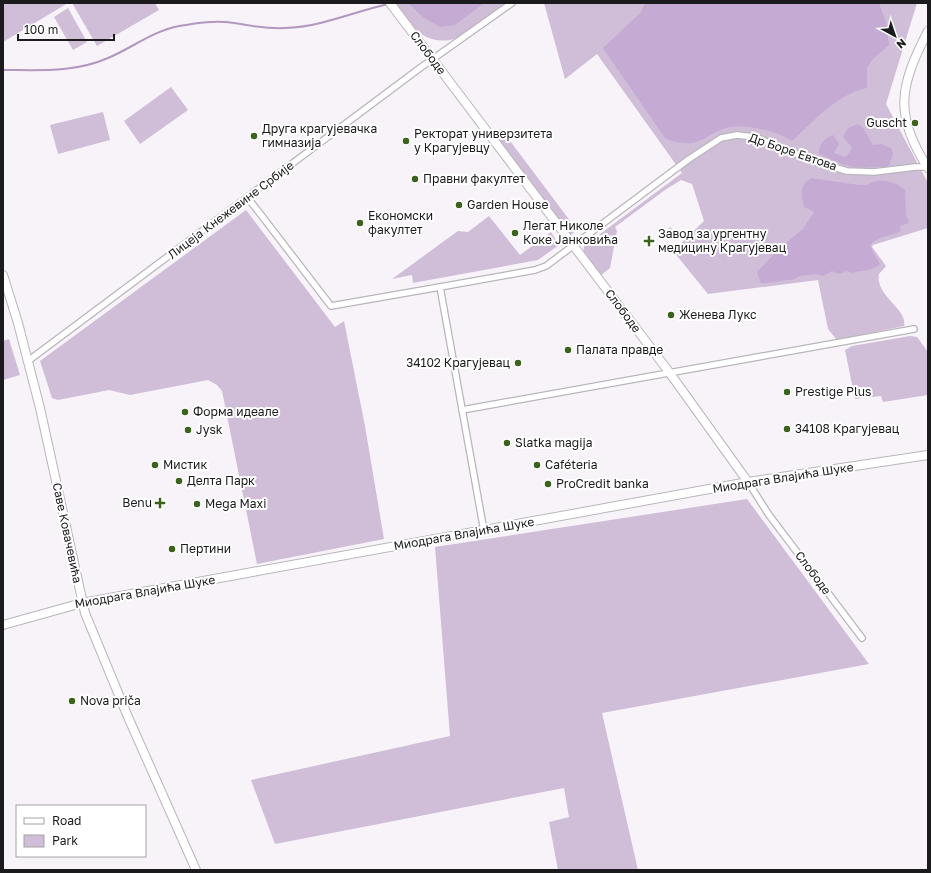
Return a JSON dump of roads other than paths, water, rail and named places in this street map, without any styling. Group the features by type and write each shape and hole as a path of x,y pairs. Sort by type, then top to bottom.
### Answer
{"street":[{"name":"Лицеја Кнежевине Србије","path":"28,362 433,59 512,3"},
{"name":"Слободе","path":"392,5 669,372 748,482 769,515 862,638"},
{"path":"928,31 910,69 903,105 911,140 928,167"},
{"name":"Др Боре Евтова","path":"248,198 331,306 440,288 540,269 573,246 703,148 721,138 729,136 741,135 755,137 819,163 847,171 874,172 902,168 928,167"},
{"name":"Саве Ковачевића","path":"3,275 28,362 63,508 82,603 89,626 196,870"},
{"path":"440,288 484,531"},
{"path":"462,410 914,329"},
{"name":"Миодрага Влајића Шуке","path":"3,625 82,603 748,482 928,455"}],"waterway":[{"path":"3,70 56,70 95,63 117,54 169,28 179,26 220,22 265,28 298,27 324,22 388,4"}],"tunnel":[{"path":"663,236 672,229"}],"place":[{"name":"Guscht","path":"915,123"},
{"name":"Друга крагујевачка гимназија","path":"254,136"},
{"name":"Ректорат универзитета у Крагујевцу","path":"406,141"},
{"name":"Правни факултет","path":"415,179"},
{"name":"Garden House","path":"459,205"},
{"name":"Економски факултет","path":"360,223"},
{"name":"Легат Николе Коке Јанковића","path":"515,233"},
{"name":"Завод за ургентну медицину Крагујевац","path":"649,241"},
{"name":"Женева Лукс","path":"671,315"},
{"name":"Палата правде","path":"568,350"},
{"name":"34102 Крагујевац","path":"518,363"},
{"name":"Prestige Plus","path":"787,392"},
{"name":"Форма идеале","path":"185,412"},
{"name":"34108 Крагујевац","path":"787,429"},
{"name":"Jysk","path":"188,430"},
{"name":"Slatka magija","path":"507,443"},
{"name":"Мистик","path":"155,465"},
{"name":"Caféteria","path":"537,465"},
{"name":"Делта Парк","path":"179,481"},
{"name":"ProCredit banka","path":"548,484"},
{"name":"Benu","path":"160,503"},
{"name":"Mega Maxi","path":"197,504"},
{"name":"Пертини","path":"172,549"},
{"name":"Nova priča","path":"72,701"}]}
